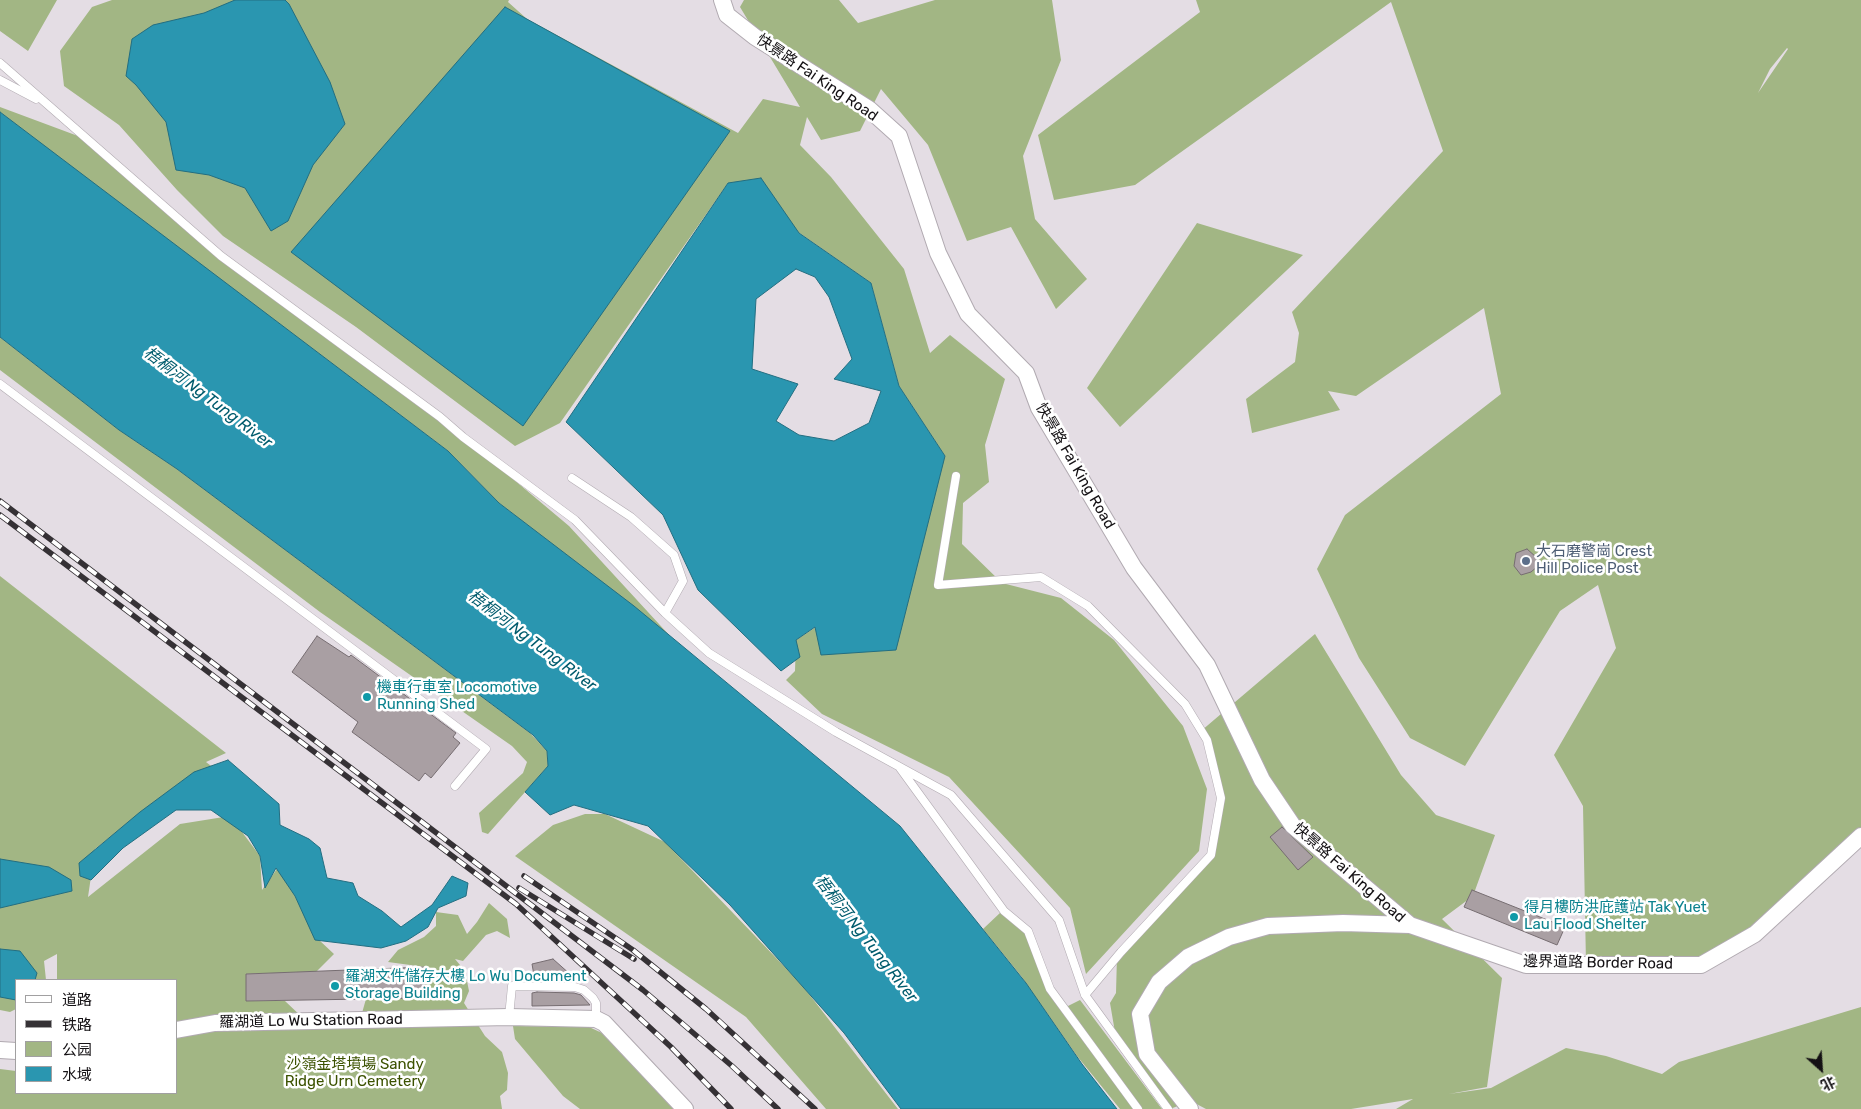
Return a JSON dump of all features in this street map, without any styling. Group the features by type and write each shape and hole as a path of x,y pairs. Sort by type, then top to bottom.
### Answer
{"street":[{"name":"快景路 Fai King Road","path":"722,0 727,15 755,37 869,109 899,136 938,253 968,314 1026,373 1040,408 1134,568 1207,665 1262,780 1292,826 1410,925"},
{"name":"邊界道路 Border Road","path":"1190,1109 1147,1054 1140,1014 1159,982 1196,953 1229,937 1268,926 1343,923 1410,925 1526,965 1702,965 1755,934 1861,836"},
{"name":"羅湖道 Lo Wu Station Road","path":"178,1030 215,1023 510,1017 596,1020"},
{"path":"596,1020 604,1023 685,1109"},
{"path":"0,1050 15,1051"}],"lane":[{"path":"0,63 221,256 440,417 463,437 575,520 665,613 709,653 836,732 951,795 1059,920 1085,995 1168,1109"},
{"path":"0,80 49,106"},
{"path":"0,384 486,749 454,786"},
{"path":"956,476 938,585 1041,577 1088,606 1185,704 1207,740 1221,798 1211,855 1121,952 1085,995"},
{"path":"572,478 631,517 674,555 683,581 665,613"},
{"path":"899,767 1004,911 1028,931 1050,989 1138,1109"},
{"path":"510,1017 512,986 575,987 584,990 593,998 596,1003 596,1020"}],"green space":[{"path":"0,0 57,0 28,51 0,31"},
{"path":"112,0 509,0 508,2 527,19 738,133 763,99 800,107 740,7 744,0 839,0 858,23 935,0 1052,0 1061,60 1023,156 1035,219 1087,279 1056,309 1011,227 967,241 928,145 881,89 860,131 821,140 807,117 800,145 831,177 904,269 930,353 950,335 1005,379 985,445 989,482 963,503 962,544 1002,583 1061,598 1114,640 1183,726 1207,789 1199,851 1086,974 1070,908 949,777 822,714 786,680 795,671 796,640 816,627 945,456 899,386 871,283 728,183 560,423 515,446 356,327 223,236 177,190 119,125 64,86 60,51 92,7"},
{"path":"1196,0 1861,0 1861,836 1755,934 1701,965 1586,964 1583,806 1554,755 1616,648 1598,585 1560,611 1465,766 1410,738 1359,658 1317,569 1345,515 1501,394 1484,308 1356,396 1328,391 1340,410 1252,433 1246,399 1295,362 1299,333 1292,312 1443,151 1391,2 1135,185 1054,200 1038,135 1200,12","holes":["1788,49 1758,93 1770,69"]},
{"path":"0,107 86,139 181,221 463,437 569,526 670,636 499,503 448,451 60,159 0,112"},
{"path":"1197,223 1303,255 1120,427 1087,388"},
{"path":"0,337 119,430 177,469 530,733 547,751 548,766 488,834 482,832 479,813 523,773 527,762 512,746 320,612 0,370"},
{"name":"沙嶺金塔墳場 Sandy Ridge Urn Cemetery","path":"0,576 226,753 206,762 243,791 159,799 95,849 88,897 180,824 230,816 260,856 262,890 279,866 319,940 334,954 316,972 246,974 246,1001 285,1001 304,1019 360,1020 366,999 425,998 425,967 388,962 398,950 424,937 436,926 436,912 458,915 467,934 489,903 507,919 510,938 497,931 486,935 463,961 455,959 465,971 469,991 464,1003 485,1036 502,1052 508,1073 507,1090 500,1096 502,1109 0,1109 0,1069 15,1071 15,1094 178,1094 178,979 57,979 57,954 44,961 46,979 15,979 15,1010 10,1012 0,1010"},
{"path":"1315,634 1401,775 1436,815 1495,835 1473,896 1442,919 1502,978 1487,1087 1449,1094 1491,1088 1566,1048 1606,1056 1662,1074 1679,1062 1861,1007 1861,1109 1396,1109 1413,1099 1351,1109 1206,1109 1191,1101 1170,1109 1116,1038 1110,1003 1116,993 1117,956 1212,849 1219,789 1201,731"},
{"path":"585,814 605,814 665,842 802,985 898,1109 826,1109 746,1017 515,856 553,825"},
{"path":"1001,912 1028,931 1051,996 1137,1109 1120,1109 1077,1056 1021,976 983,929"},
{"path":"1080,1000 1162,1109 1139,1109 1064,1008"},
{"path":"513,1026 589,1027 602,1033 612,1043 622,1038 684,1109 580,1109 563,1096 515,1039"}],"water":[{"path":"235,0 285,0 289,4 330,82 345,124 313,165 288,221 271,231 245,188 209,175 176,170 166,122 136,85 126,76 132,39 153,25 204,13"},
{"path":"505,7 730,131 523,426 291,252"},
{"name":"梧桐河 Ng Tung River","path":"0,112 448,451 499,503 634,606 900,826 1026,983 1082,1064 1117,1109 901,1109 844,1033 730,905 648,826 574,805 550,815 525,792 548,766 547,751 533,735 177,469 119,430 0,337"},
{"path":"761,178 799,233 871,283 899,386 945,456 896,650 821,655 815,627 796,640 800,657 781,671 698,590 663,515 566,422 728,183","holes":["796,269 815,277 829,297 852,359 834,379 881,391 869,423 834,441 799,435 776,421 798,384 752,369 756,299"]},
{"path":"228,760 279,804 280,825 309,839 320,848 327,878 353,883 358,896 382,911 401,927 432,905 452,876 468,883 466,896 438,908 428,927 406,941 381,948 315,940 295,896 276,868 265,888 260,856 248,836 211,810 176,810 123,848 91,880 80,876 79,863 140,812 194,772"},
{"path":"0,859 49,867 71,880 72,891 0,908"},
{"path":"0,949 20,951 37,973 35,979 15,979 15,1000 0,997"}],"building":[{"name":"大石磨警崗 Crest Hill Police Post","path":"1527,549 1536,557 1538,566 1531,572 1521,575 1514,566 1516,553"},
{"name":"機車行車室 Locomotive Running Shed","path":"317,636 349,657 351,655 456,733 453,737 460,743 431,778 425,773 419,781 352,732 358,722 292,672"},
{"path":"1282,827 1313,857 1298,870 1270,837"},
{"name":"得月樓防洪庇護站 Tak Yuet Lau Flood Shelter","path":"1472,890 1565,927 1557,945 1464,907"},
{"path":"553,959 571,975 570,981 535,981 532,964"},
{"name":"羅湖文件儲存大樓 Lo Wu Document Storage Building","path":"425,967 425,998 246,1001 246,974"},
{"path":"532,993 574,993 581,995 590,1005 532,1006"}],"railway":[{"path":"0,501 643,990 732,1066 778,1109"},
{"path":"0,515 516,904 671,1047 731,1109"},
{"path":"524,876 633,950 706,1009 815,1109"},
{"path":"519,888 634,959"}],"place":[{"name":"大石磨警崗 Crest Hill Police Post","path":"1526,561"},
{"name":"機車行車室 Locomotive Running Shed","path":"367,697"},
{"name":"得月樓防洪庇護站 Tak Yuet Lau Flood Shelter","path":"1514,917"},
{"name":"羅湖文件儲存大樓 Lo Wu Document Storage Building","path":"335,986"}]}
